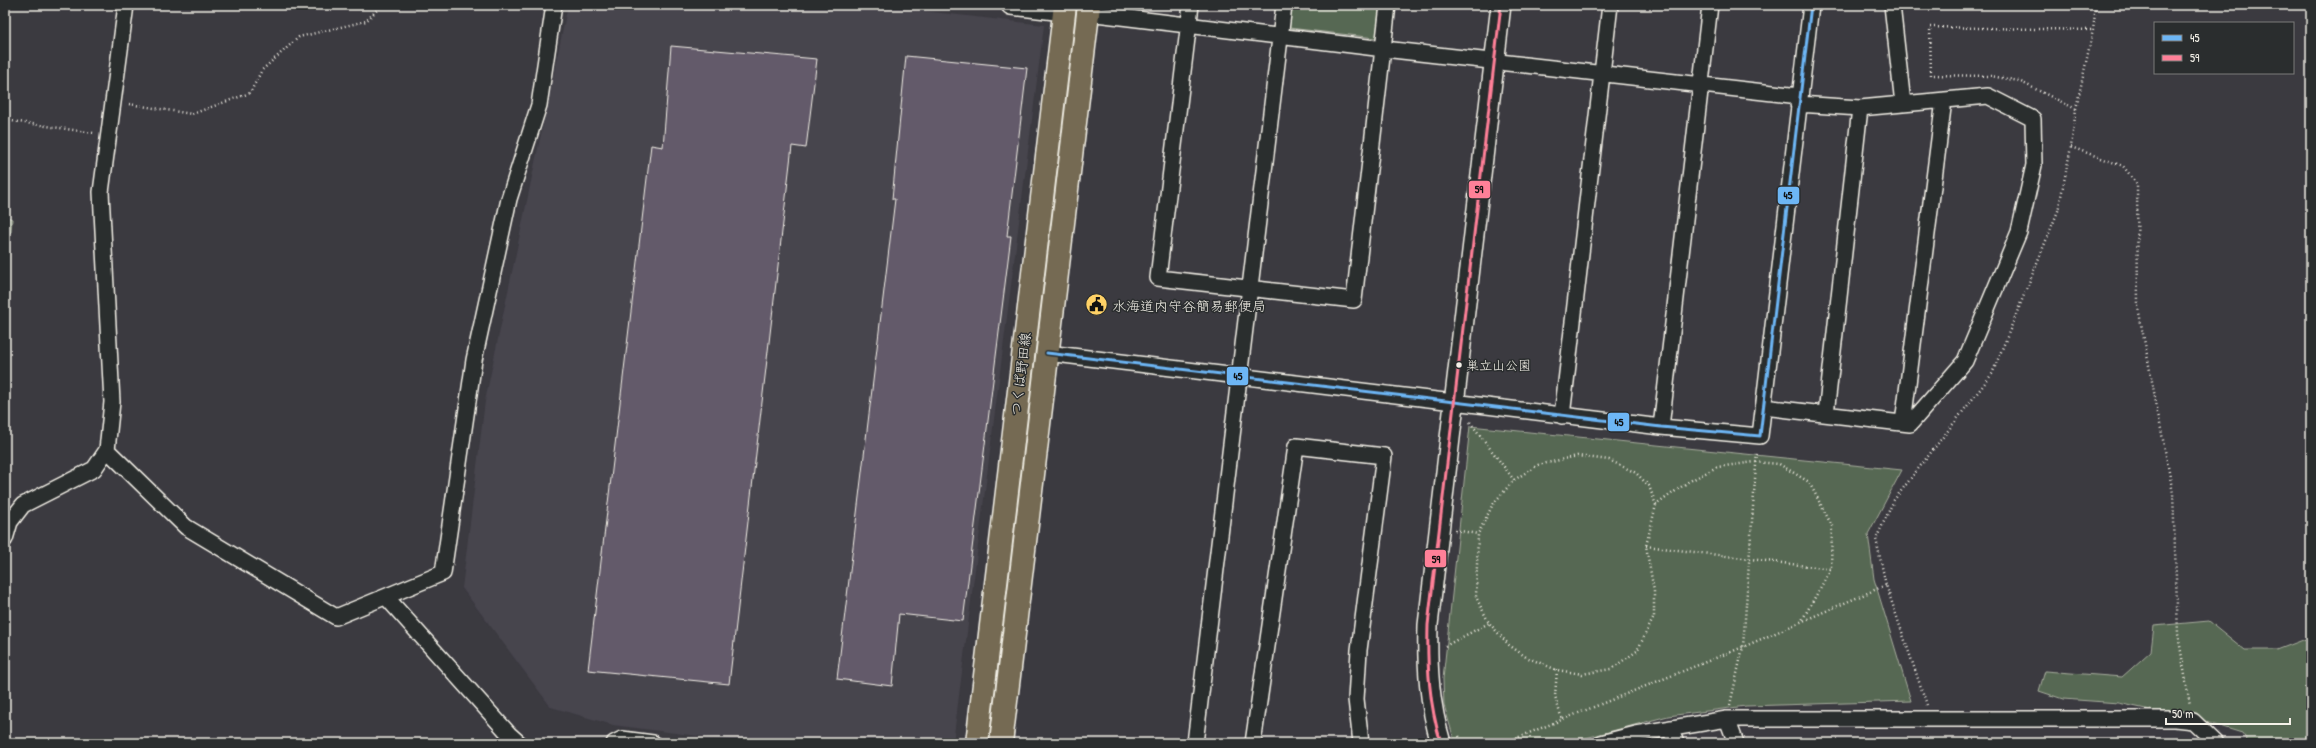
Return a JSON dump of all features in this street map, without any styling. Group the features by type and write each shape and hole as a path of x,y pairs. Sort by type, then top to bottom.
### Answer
{"main road":[{"name":"つくば野田線","path":"977,743 1064,8"},
{"name":"つくば野田線","path":"1001,743 1089,9"}],"street":[{"path":"5,539 10,522 23,506 94,469 107,450 112,402 101,192 126,5"},
{"path":"107,450 186,527 336,617 387,598 443,573 474,360 509,199 539,105 554,5"},
{"path":"1011,5 1064,8"},
{"path":"1191,5 1158,278 1354,300 1388,5"},
{"path":"1195,743 1251,289 1284,5"},
{"path":"1441,743 1434,719 1427,655 1429,618 1501,5"},
{"path":"1562,416 1610,5"},
{"path":"1661,427 1710,5"},
{"path":"1047,353 1240,378 1562,416 1760,436 1811,5"},
{"path":"1892,5 1903,104"},
{"path":"1089,9 1189,24 1384,49 1700,84 1860,108 1988,96 2033,119 2034,165 2019,232 1966,361 1910,424 1763,407"},
{"path":"1903,423 1944,100"},
{"path":"1826,414 1860,108"},
{"path":"1253,743 1296,446 1384,456 1359,650 1356,699 1361,743"},
{"path":"387,598 509,734 519,743"},
{"path":"1601,743 1670,728 1727,719 1932,718 2174,719 2193,722 2216,743"},
{"path":"1727,719 1736,743"},
{"path":"1670,728 1676,743"},
{"path":"614,743 622,739 653,743"}],"path":[{"path":"112,102 192,114 250,93 262,70 299,37 366,21 382,5"},
{"path":"1932,718 1886,585 1876,539 1894,500 1992,374 2058,211 2071,147 2076,109 2094,30 2096,5"},
{"path":"2076,109 2019,81 1991,76 1931,75 1930,27 2094,30"},
{"path":"5,120 108,135"},
{"path":"2071,147 2123,166 2137,184 2138,307 2173,493 2178,634 2193,722"},
{"path":"1454,403 1514,480"},
{"path":"1727,719 1743,647 1755,462 1760,436"},
{"path":"1577,456 1609,460 1636,474 1649,486 1656,505 1646,546 1654,591 1654,617 1637,651 1611,669 1582,674 1557,670 1526,658 1509,645 1489,623 1476,597 1478,534 1493,504 1514,480 1538,465 1577,456"},
{"path":"1656,505 1688,482 1717,467 1755,462 1779,464 1809,482 1832,526 1831,569 1801,622"},
{"path":"1646,546 1831,569"},
{"path":"1504,743 1743,647 1886,585"},
{"path":"1427,655 1489,623"},
{"path":"1557,670 1555,696 1562,720"},
{"path":"1457,730 1462,743"}],"shaded area":[{"path":"568,5 872,5 1044,25 953,743 753,743 613,725 551,707 462,588 485,401"}],"green space":[{"path":"1291,5 1380,5 1376,38 1289,28"},
{"path":"5,216 12,219 11,232 5,235"},
{"path":"1470,426 1902,470 1868,534 1874,579 1911,701 1746,706 1668,716 1567,743 1455,743 1444,705 1443,679"},
{"path":"2209,621 2245,650 2277,650 2311,637 2311,743 2249,743 2242,733 2213,724 2119,703 2063,699 2039,691 2045,671 2122,677 2151,651 2154,626"}],"building":[{"path":"671,46 817,59 806,148 792,146 729,684 588,670 651,145 663,147"},
{"path":"906,56 1027,68 1007,236 1011,236 963,621 899,614 892,686 837,679 895,199 892,199"}],"transit line":[{"name":"59","path":"1441,743 1431,699 1428,655 1428,625 1501,5"},
{"name":"45","path":"1047,353 1661,427 1760,436 1811,5"}],"place":[{"name":"水海道内守谷簡易郵便局","path":"1097,305"},
{"name":"巣立山公園","path":"1459,365"}]}
